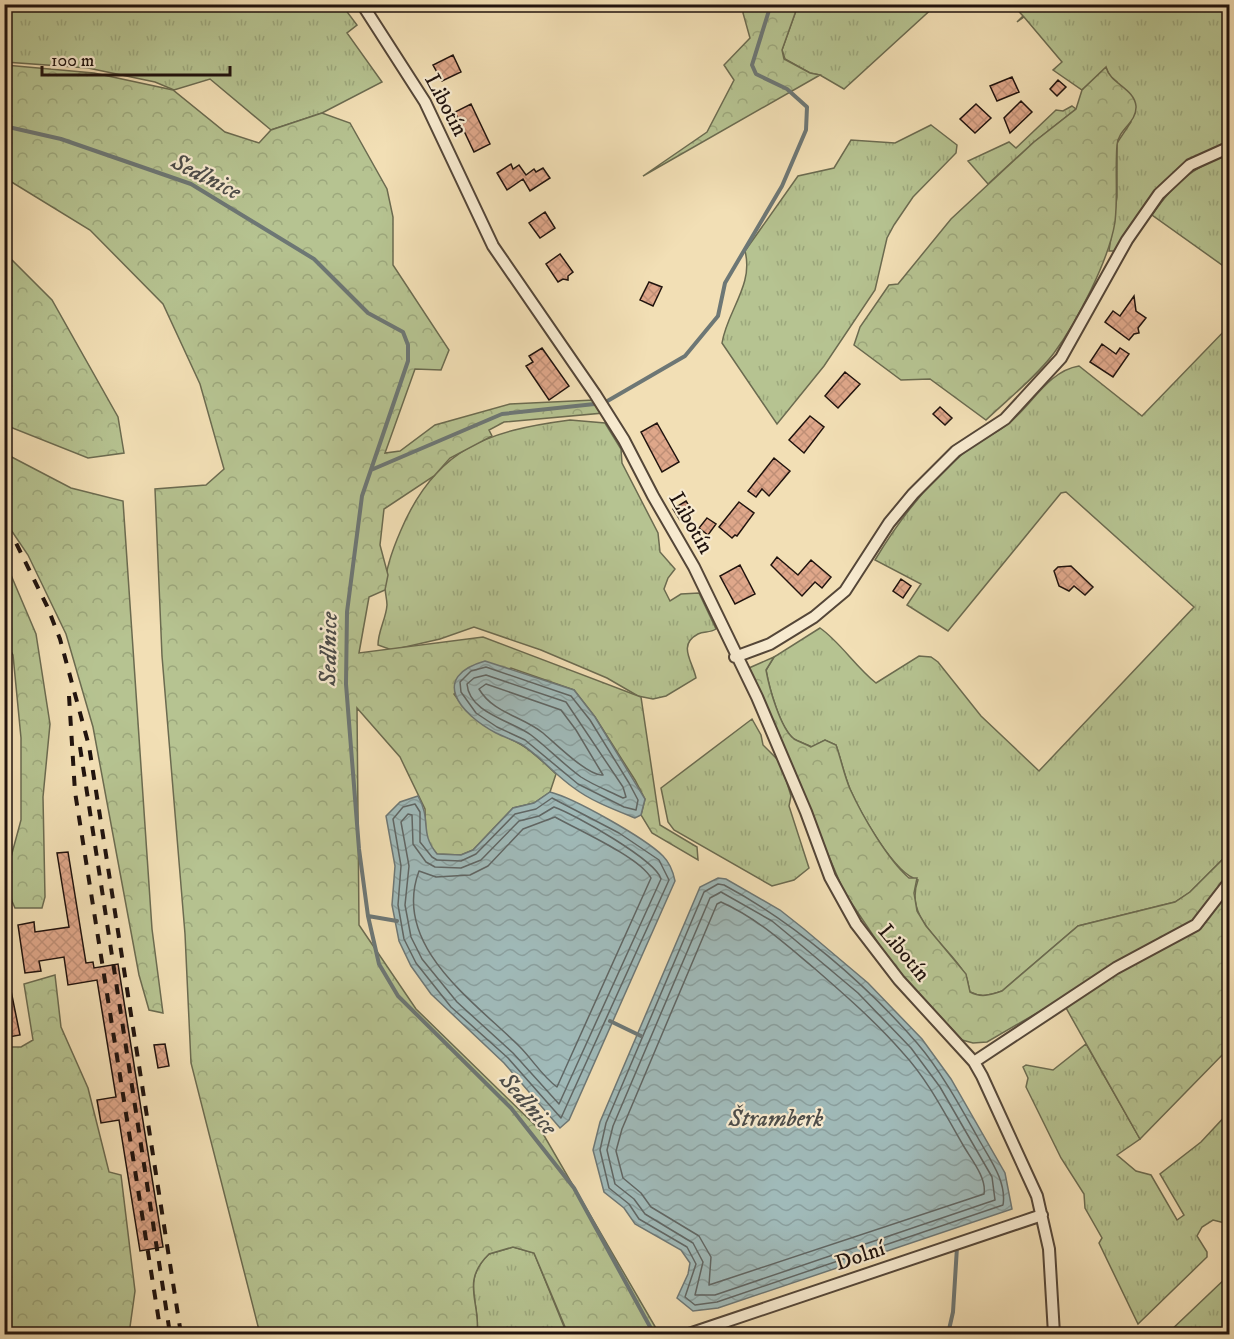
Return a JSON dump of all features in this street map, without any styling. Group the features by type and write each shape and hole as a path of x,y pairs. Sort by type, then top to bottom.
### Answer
{"street":[{"name":"Libotín","path":"362,4 425,102 493,246 624,440 694,567 735,657 757,698 806,812 830,877 856,924 899,980 974,1062 1037,1196 1051,1269 1054,1335"},
{"path":"735,657 770,644 814,617 845,591 889,523 928,478 956,451 1005,419 1024,402 1061,358 1127,240 1159,194 1190,165 1230,147"},
{"path":"974,1062 1116,968 1196,925 1230,881"},
{"name":"Dolní","path":"689,1335 1042,1215"}],"green space":[{"path":"5,5 342,5 357,25 347,33 382,82 322,113 271,130 210,79 174,90 155,82 88,68 5,62"},
{"path":"744,5 798,5 782,50 784,59 810,73 820,75 643,176 707,132 734,80 724,65 750,38 743,13"},
{"path":"798,5 936,5 844,89 785,59 782,50"},
{"path":"1013,5 1229,5 1230,101 1226,115 1229,141 1173,173 1154,194 1115,251 1109,251 1117,197 1117,143 1131,122 1117,82 1106,68 1082,90 1053,70 1062,62 1024,17 1017,22 1023,16"},
{"path":"5,65 94,73 173,90 225,132 259,143 271,130 322,113 350,123 387,189 393,217 393,265 449,350 441,370 415,369 385,453 400,451 435,425 510,404 594,400 603,413 504,422 489,430 492,436 450,458 434,476 384,509 380,545 388,575 385,590 369,597 359,653 483,637 641,697 660,825 697,847 698,860 652,833 641,815 645,799 635,780 595,717 574,690 511,668 454,694 476,718 525,747 556,774 550,792 534,803 513,808 473,850 461,855 437,854 426,840 425,809 400,757 357,708 359,925 416,1009 542,1132 657,1330 647,1334 568,1334 534,1253 513,1247 489,1254 475,1274 477,1334 260,1334 191,1063 185,934 162,656 155,489 206,485 224,469 200,384 163,304 90,230 5,178"},
{"path":"1106,67 1112,78 1131,95 1136,106 1134,117 1118,139 1115,222 1112,237 1091,290 1063,340 1047,362 986,420 930,379 901,380 854,345 860,327 889,285 898,284 951,219 1034,142 1076,109 1082,90"},
{"path":"1072,106 1076,109 1034,142 988,184 968,161 1009,142 1016,148 1056,110 1063,111"},
{"path":"931,125 957,145 956,153 913,197 894,225 887,238 875,290 824,366 777,424 722,343 746,275 745,251 798,176 834,168 851,140 895,143"},
{"path":"1229,152 1229,270 1152,215 1170,192 1186,177"},
{"path":"5,253 52,300 118,417 124,453 88,458 5,425"},
{"path":"1229,326 1229,853 1190,892 1175,902 1078,926 1002,991 986,995 974,994 970,992 966,976 957,963 922,919 915,894 918,880 909,875 889,855 861,812 848,784 836,745 825,740 812,747 794,739 789,734 776,707 766,670 774,657 820,628 876,683 919,656 931,657 938,662 981,716 1039,771 1194,607 1066,492 1061,493 948,631 907,605 921,584 875,560 894,530 940,475 971,447 1009,423 1058,374 1079,366 1142,416"},
{"path":"570,420 605,423 621,449 622,463 658,533 660,552 675,569 664,589 670,601 681,594 699,593 716,629 698,634 688,643 688,654 696,678 666,696 653,699 638,696 607,678 541,650 474,627 440,639 392,650 378,645 387,605 385,580 390,558 415,502 430,480 448,462 467,448 489,438 514,430"},
{"path":"4,453 71,488 123,501 152,929 163,1013 149,1010 139,975 93,727 66,634 28,555 5,521"},
{"path":"5,561 36,634 50,724 43,797 45,897 42,908 15,908 4,883 21,820 21,738 13,655 5,641"},
{"path":"774,657 766,670 772,696 784,726 794,739 811,747 825,740 836,745 848,784 861,811 892,860 909,878 917,878 914,893 917,911 926,926 966,974 970,992 974,994 986,995 1002,991 1078,926 1175,902 1190,892 1229,853 1229,1048 1140,1139 1061,999 987,1042 973,1043 962,1040 895,968 844,892 749,668"},
{"path":"752,719 761,735 763,745 781,763 791,796 789,806 809,868 794,880 772,886 674,830 668,822 661,788"},
{"path":"55,975 61,1027 88,1088 109,1172 121,1175 135,1291 129,1334 5,1334 5,1047 21,1047 33,1040 24,984"},
{"path":"1086,1044 1140,1139 1117,1155 1136,1171 1151,1175 1177,1220 1184,1215 1160,1174 1201,1142 1229,1112 1229,1224 1213,1220 1202,1227 1197,1236 1207,1252 1207,1257 1138,1324 1099,1243 1102,1238 1085,1208 1084,1194 1061,1158 1026,1087 1028,1078 1023,1067 1026,1065 1053,1070"},
{"path":"513,1247 534,1253 567,1334 477,1334 475,1274 489,1254"},
{"path":"1229,1275 1229,1334 1167,1334"}],"water":[{"path":"485,661 574,690 595,717 645,799 641,815 635,818 581,793 521,744 496,733 471,716 456,696 454,686 458,676 468,668"},
{"path":"550,792 592,810 654,848 668,861 675,881 569,1120 560,1128 504,1063 431,994 411,966 399,941 392,905 395,866 386,816 400,802 418,796 424,813 428,839 437,854 461,855 473,850 513,808 534,803"},
{"name":"Štramberk","path":"718,878 726,879 780,910 868,983 922,1039 951,1079 1005,1173 1012,1209 718,1308 693,1311 677,1298 688,1274 690,1263 681,1250 635,1224 624,1208 604,1192 593,1150 600,1122 700,887"}],"building":[{"path":"453,55 461,72 442,81 433,65"},
{"path":"1012,77 1019,92 997,101 990,86"},
{"path":"1058,80 1066,87 1057,96 1050,89"},
{"path":"1021,101 1032,112 1010,133 1004,118"},
{"path":"471,104 490,144 474,152 455,112"},
{"path":"976,104 991,118 975,133 960,119"},
{"path":"511,164 513,169 519,165 526,175 534,169 536,172 543,168 550,178 530,191 523,179 507,190 497,173"},
{"path":"545,212 555,228 540,238 529,223"},
{"path":"560,254 573,272 568,276 568,280 563,279 558,282 546,264"},
{"path":"649,282 662,287 653,306 640,300"},
{"path":"1134,296 1136,311 1146,318 1138,328 1139,333 1134,334 1129,340 1105,322 1113,311 1120,316"},
{"path":"1102,344 1116,354 1120,348 1129,354 1113,377 1090,362"},
{"path":"542,348 569,386 549,400 526,366 533,362 529,356"},
{"path":"845,372 860,384 838,408 825,396"},
{"path":"940,407 952,418 945,425 933,414"},
{"path":"810,416 824,427 804,453 789,440"},
{"path":"657,423 679,462 662,472 641,432"},
{"path":"774,458 790,471 769,496 762,489 756,497 748,491"},
{"path":"686,501 693,512 680,520 673,509"},
{"path":"739,502 754,513 737,536 732,538 719,527"},
{"path":"707,518 716,524 708,535 699,528"},
{"path":"777,557 798,575 811,560 831,577 822,588 815,582 802,596 771,565"},
{"path":"740,565 755,594 735,604 720,576"},
{"path":"1071,566 1093,587 1085,595 1074,586 1069,591 1059,586 1054,571 1058,567"},
{"path":"901,579 911,586 903,598 893,591"},
{"path":"68,852 86,963 93,962 94,968 118,964 163,1247 140,1251 119,1120 101,1123 97,1100 116,1097 97,980 68,985 64,957 39,961 41,971 25,973 18,925 34,922 35,932 69,927 57,853"},
{"path":"9,981 20,1035 9,1037 4,1015 4,982"},
{"path":"165,1044 169,1066 158,1068 154,1045"}],"waterway":[{"path":"371,470 502,414 604,403 685,356 718,316 725,283 782,186 806,130 807,107 787,89 756,74 752,65 771,4"},
{"name":"Sedlnice","path":"4,126 61,139 191,184 314,259 368,313 403,332 408,345 408,361 362,496 347,612 346,684 359,849 368,916 379,964 398,996 511,1108 574,1188 654,1334"},
{"path":"368,916 397,921"},
{"path":"610,1021 641,1036"},
{"path":"948,1334 953,1312 957,1247"}],"railway":[{"path":"4,528 16,543 47,606 60,639 89,746 181,1334"},
{"path":"69,696 75,792 161,1334"},
{"path":"80,747 170,1334"}]}
